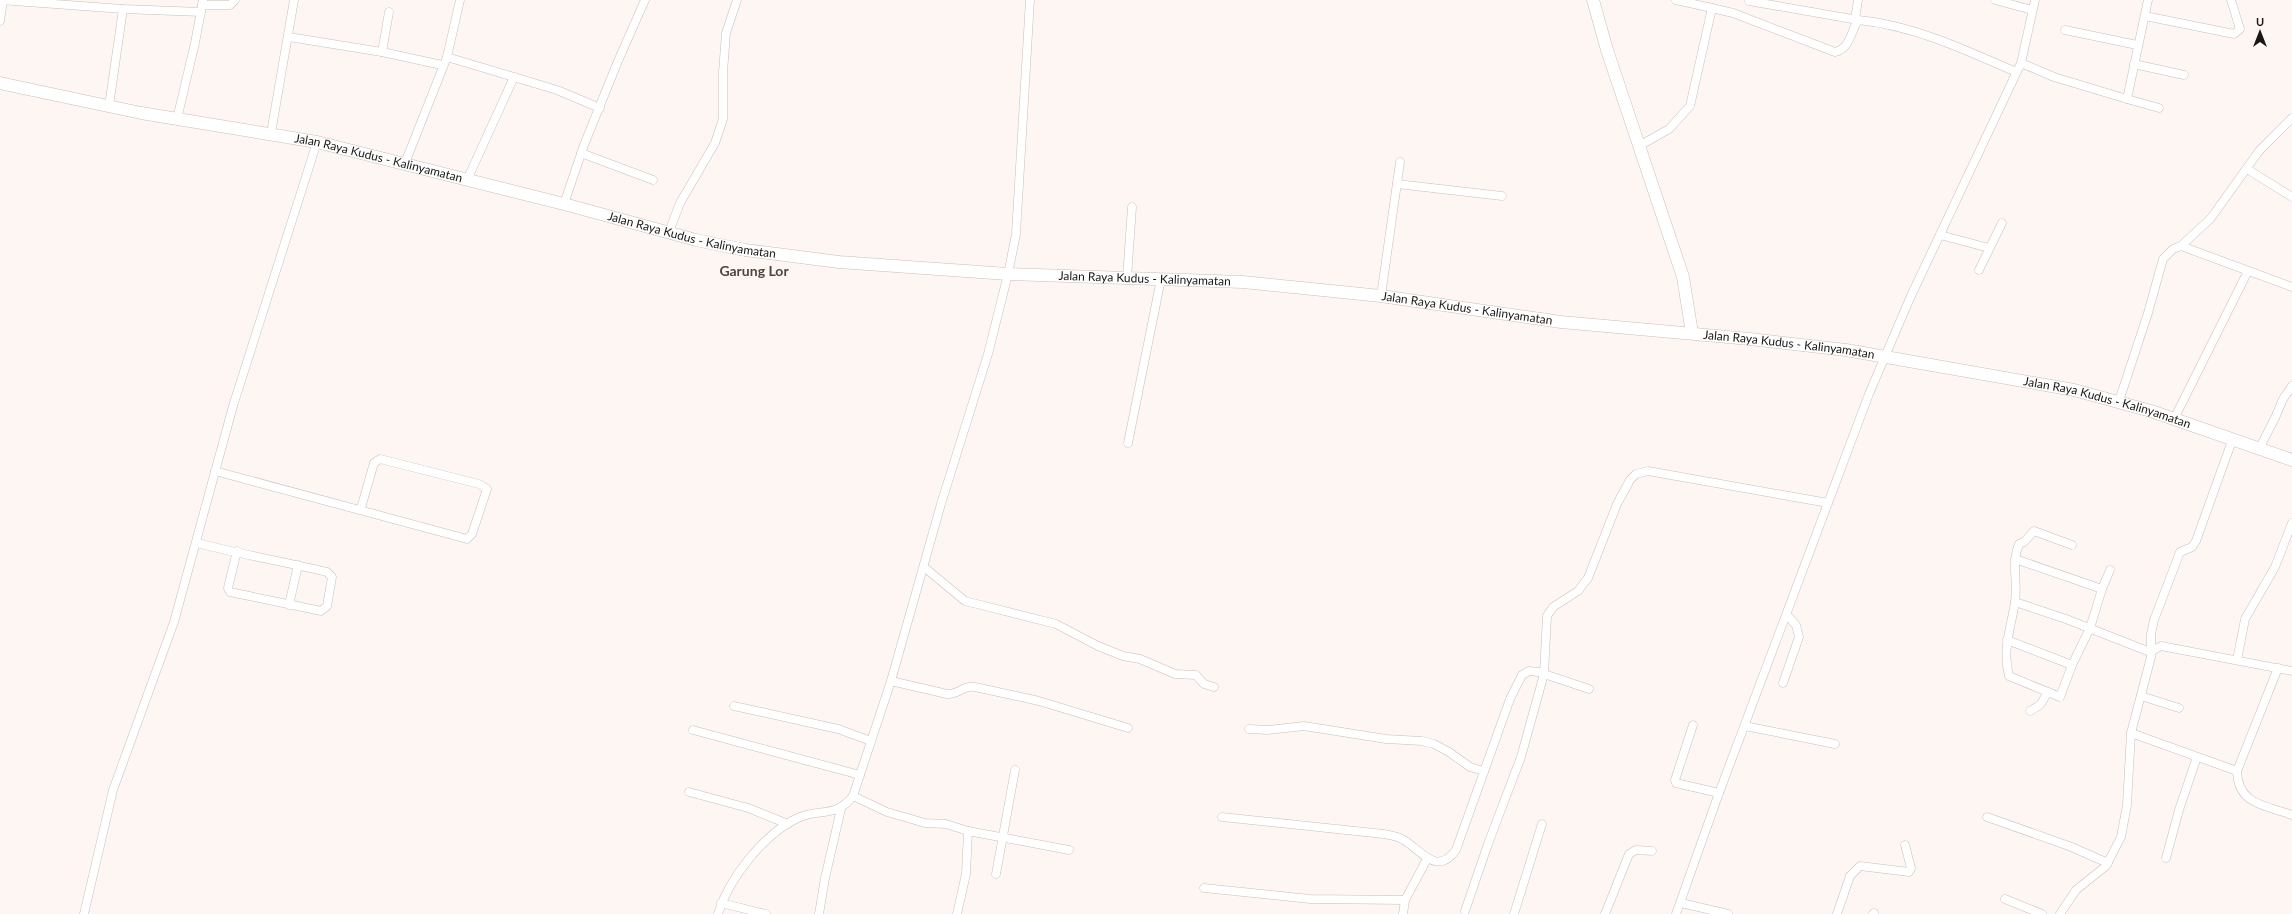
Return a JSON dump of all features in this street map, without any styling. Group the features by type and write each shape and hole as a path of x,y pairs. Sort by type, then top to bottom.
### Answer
{"main road":[{"path":"1593,0 1639,146 1683,277 1692,333"},
{"name":"Jalan Raya Kudus - Kalinyamatan","path":"0,83 109,106 317,142 405,163 725,246 839,262 1008,274 1243,282 1381,296 1561,322 1692,333 1804,345 1885,356 2038,382 2120,401 2260,447 2292,460"}],"street":[{"path":"0,20 2,0 93,3 122,9 230,5 235,0"},
{"path":"271,133 289,37 294,0"},
{"path":"405,163 442,65 447,57 460,0"},
{"path":"564,204 581,153 618,61 645,0"},
{"path":"668,232 683,196 715,143 723,119 723,72 726,33 737,0"},
{"path":"819,914 825,878 841,809 853,796 892,681 941,504 988,354 1008,274 1016,234 1030,0"},
{"path":"1676,0 1707,5 1733,13 1835,52 1841,51 1846,45 1856,19 1858,0"},
{"path":"1995,0 2032,10"},
{"path":"1676,914 1719,793 1787,615 1853,433 1885,356 2021,63 2035,0"},
{"path":"2127,99 2137,44 2148,0"},
{"path":"2144,16 2234,34 2240,29 2232,0"},
{"path":"1749,1 1872,21 1926,36 2016,72"},
{"path":"1639,146 1669,129 1690,106 1707,5"},
{"path":"177,118 202,6"},
{"path":"109,106 122,9"},
{"path":"382,52 389,12"},
{"path":"2065,30 2137,44"},
{"path":"289,37 382,52 442,65"},
{"path":"447,57 557,90 600,108"},
{"path":"2021,63 2054,77 2159,108"},
{"path":"2134,64 2184,75"},
{"path":"467,180 514,77"},
{"path":"2120,401 2148,313 2162,259 2173,249 2181,246 2211,218 2259,151 2289,127 2292,118"},
{"path":"84,914 113,790 174,622 239,386 317,142"},
{"path":"581,153 653,180"},
{"path":"1381,296 1400,162"},
{"path":"2247,169 2292,197"},
{"path":"1397,184 1502,196"},
{"path":"1127,278 1132,207"},
{"path":"1979,270 2002,223"},
{"path":"1940,236 1989,248"},
{"path":"2181,246 2292,287"},
{"path":"2174,418 2248,271"},
{"path":"1128,443 1161,279"},
{"path":"2260,447 2283,400 2292,386"},
{"path":"2060,914 2076,890 2101,871 2108,863 2121,837 2125,821 2131,733 2150,652 2154,620 2181,551 2192,547 2196,541 2233,438"},
{"path":"215,471 361,508 467,538 472,534 487,489 479,484 380,459 374,463 361,508"},
{"path":"1465,911 1488,844 1521,758 1544,674 1547,616 1553,607 1578,591 1588,578 1617,504 1630,480 1636,474 1648,471 1828,503"},
{"path":"2237,660 2245,619 2275,567 2292,523"},
{"path":"2072,545 2034,531 2028,539 2019,544 2015,559 2015,602 2005,652 2009,676 2060,697 2072,665 2090,628 2102,589 2110,570"},
{"path":"197,543 236,551 330,573 332,577 328,606 321,611 229,590 236,551"},
{"path":"2015,559 2102,589"},
{"path":"290,605 298,565"},
{"path":"924,567 965,601 1056,624 1098,646 1175,674 1196,675 1204,684 1214,687"},
{"path":"2015,602 2090,628 2150,652"},
{"path":"1783,682 1799,637 1796,625 1787,615"},
{"path":"2007,640 2072,665"},
{"path":"2150,652 2161,646 2292,671"},
{"path":"2278,668 2236,771 2239,788 2246,797 2292,815"},
{"path":"1222,817 1384,834 1402,838 1427,859 1435,862 1443,861 1451,857 1456,850 1516,684 1522,675 1529,671 1544,674 1589,689"},
{"path":"892,681 947,694 956,693 964,687 975,687 1039,701 1128,728"},
{"path":"2030,711 2040,705 2048,692"},
{"path":"2140,696 2179,708"},
{"path":"734,706 838,729 871,741"},
{"path":"1693,725 1675,780 1676,783 1680,786 1719,793"},
{"path":"1249,729 1267,730 1304,726 1386,739 1422,741 1444,749 1470,767 1484,771"},
{"path":"1744,726 1835,744"},
{"path":"693,730 860,775"},
{"path":"2131,733 2236,771"},
{"path":"2166,858 2179,810 2198,757"},
{"path":"996,874 1015,770"},
{"path":"689,792 748,808 788,824"},
{"path":"853,796 887,812 925,823 946,824 968,831 1069,850"},
{"path":"718,914 721,903 732,883 756,852 788,824 810,814 841,809"},
{"path":"1987,817 2073,847 2108,863"},
{"path":"1514,914 1542,824"},
{"path":"957,914 966,874 968,831"},
{"path":"1837,914 1850,876 1860,866 1909,872 1911,868 1905,845"},
{"path":"1605,914 1629,854 1636,850 1652,851"},
{"path":"1403,914 1405,900 1427,859"},
{"path":"1204,888 1310,898 1405,900"},
{"path":"2005,899 2042,914"},
{"path":"721,903 766,914"},
{"path":"1681,903 1728,914"}],"district":[{"name":"Garung Lor","path":"754,271"}]}
